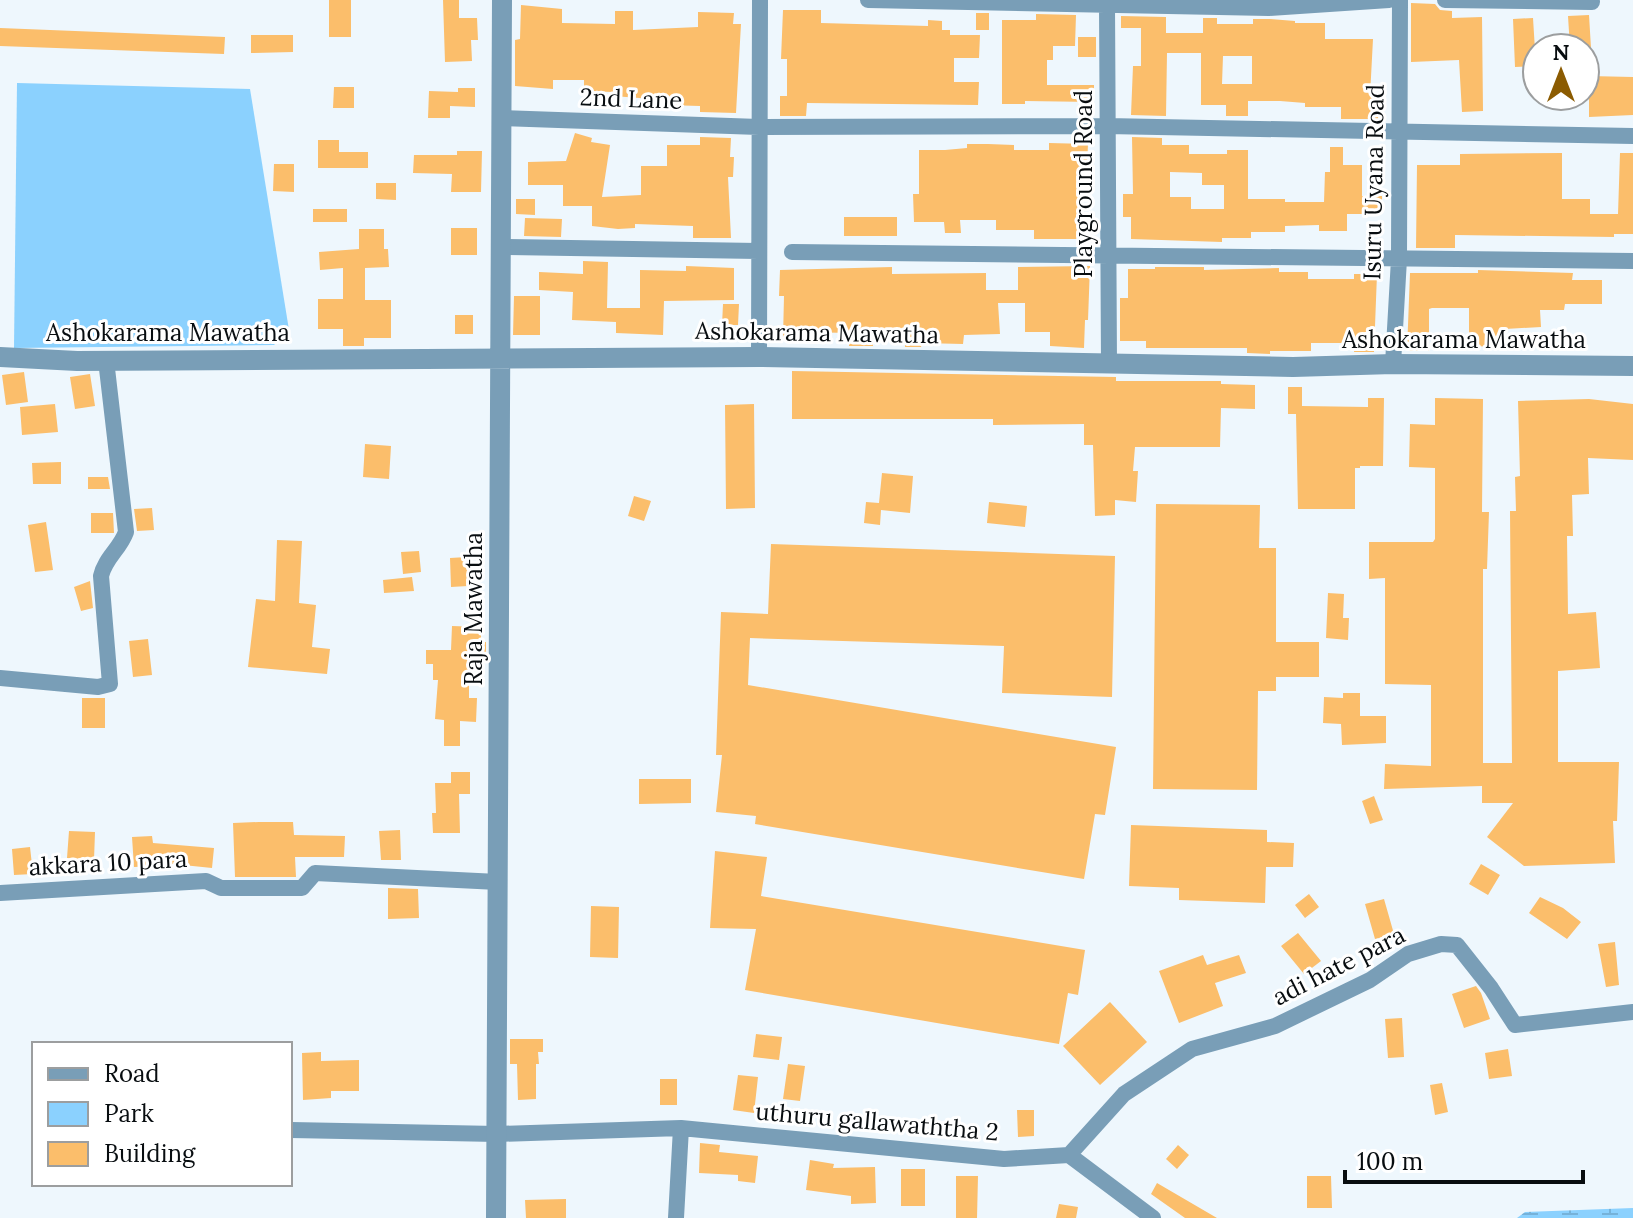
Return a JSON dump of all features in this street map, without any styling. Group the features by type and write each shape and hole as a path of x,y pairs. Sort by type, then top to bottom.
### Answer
{"street":[{"name":"Raja Mawatha","path":"496,1218 502,0"},
{"path":"759,357 760,0"},
{"path":"868,0 1269,8 1389,0"},
{"name":"Isuru Uyana Road","path":"1393,364 1399,259 1400,0"},
{"path":"1445,0 1592,2"},
{"name":"Playground Road","path":"1107,5 1109,363"},
{"name":"2nd Lane","path":"501,118 759,127 1107,126 1633,136"},
{"path":"501,247 758,251"},
{"path":"792,252 1633,261"},
{"name":"Ashokarama Mawatha","path":"0,357 106,360 759,357 1293,367 1393,364 1633,366"},
{"path":"0,678 98,687 110,684 101,576 104,565 122,544 126,532 106,360"},
{"name":"akkara 10 para","path":"0,893 206,881 221,888 302,888 315,873 498,882"},
{"name":"adi hate para","path":"1069,1155 1124,1094 1192,1049 1275,1026 1370,980 1408,954 1441,944 1457,945 1515,1025 1633,1012"},
{"path":"676,1218 681,1128"},
{"name":"uthuru gallawaththa 2","path":"292,1130 497,1134 681,1128 1004,1159 1069,1155"},
{"path":"1069,1155 1153,1218"}],"green space":[{"path":"17,83 250,89 289,330 274,345 14,348"},
{"path":"1633,1208 1633,1218 1517,1218 1525,1212"}],"building":[{"path":"329,0 351,0 351,37 329,37"},
{"path":"443,0 459,0 459,18 477,18 478,40 471,40 472,61 445,62"},
{"path":"1411,3 1435,4 1440,10 1452,11 1452,18 1482,17 1483,111 1462,112 1459,60 1411,62"},
{"path":"521,5 562,9 562,23 615,24 615,11 633,11 633,30 698,27 698,12 734,13 733,24 741,24 736,113 700,112 700,106 665,105 666,100 584,91 584,80 553,80 553,89 515,86 515,40 520,39"},
{"path":"783,10 821,10 821,23 928,26 928,20 942,21 942,30 950,30 950,35 980,35 979,58 954,58 954,82 979,82 978,105 807,103 806,116 780,116 780,96 787,96 787,59 781,59"},
{"path":"976,13 989,13 989,30 976,30"},
{"path":"1036,14 1076,15 1075,46 1053,46 1053,60 1047,60 1047,85 1094,85 1094,102 1025,101 1025,104 1002,104 1002,20 1036,20"},
{"path":"1589,15 1590,32 1569,32 1568,16"},
{"path":"1121,16 1166,17 1166,33 1203,33 1203,18 1217,18 1217,24 1253,24 1253,19 1270,19 1325,23 1325,39 1373,39 1370,96 1378,96 1378,119 1341,119 1341,107 1305,107 1305,103 1280,101 1248,101 1248,116 1226,116 1226,105 1201,105 1201,53 1167,53 1166,116 1131,115 1133,66 1141,66 1141,28 1121,28","holes":["1223,56 1252,56 1252,84 1222,84"]},
{"path":"1533,18 1534,32 1521,32 1521,67 1515,67 1513,19"},
{"path":"0,28 225,37 224,54 0,46"},
{"path":"251,35 293,35 293,52 251,53"},
{"path":"1078,37 1096,37 1096,57 1078,57"},
{"path":"1601,76 1633,77 1633,115 1589,117 1589,112 1601,112"},
{"path":"334,87 354,87 354,108 333,108"},
{"path":"458,88 475,88 475,107 450,106 450,118 428,118 429,91 458,92"},
{"path":"575,133 592,138 591,142 610,145 602,197 641,195 641,166 667,166 667,145 700,145 700,137 731,138 733,177 728,177 731,238 693,238 693,226 635,224 635,228 618,229 592,226 592,206 563,206 563,185 528,185 528,162 566,161"},
{"path":"1132,137 1162,138 1162,145 1189,145 1189,154 1227,154 1227,150 1248,150 1248,199 1285,199 1285,202 1324,202 1325,172 1330,172 1330,147 1343,147 1343,165 1362,165 1362,196 1382,196 1382,214 1347,214 1347,231 1319,231 1319,225 1285,226 1285,232 1251,232 1251,238 1222,238 1222,242 1131,239 1131,217 1123,217 1123,194 1133,194","holes":["1170,172 1202,173 1202,185 1224,185 1224,209 1191,209 1191,197 1170,197"]},
{"path":"318,140 339,140 339,152 368,152 368,168 318,168"},
{"path":"1049,143 1088,144 1086,188 1078,188 1081,239 1034,239 1034,230 996,230 996,220 960,220 961,233 945,233 944,222 914,222 913,194 919,194 919,150 988,144 1014,145 1014,150 1049,150"},
{"path":"457,151 482,151 481,192 451,192 452,174 413,173 414,155 457,155"},
{"path":"1562,153 1562,199 1590,199 1590,214 1618,214 1620,153 1633,153 1633,234 1614,234 1614,237 1455,235 1455,248 1416,248 1417,165 1460,165 1460,154"},
{"path":"274,164 294,164 294,192 273,191"},
{"path":"376,183 396,183 396,200 376,199"},
{"path":"516,199 535,199 535,215 516,214"},
{"path":"313,209 347,209 347,222 313,222"},
{"path":"844,217 897,217 897,236 844,236"},
{"path":"525,218 562,219 561,237 524,236"},
{"path":"451,228 477,228 477,255 451,255"},
{"path":"359,229 384,229 384,249 388,249 389,267 365,268 365,300 391,300 391,338 364,338 364,346 343,346 343,329 318,329 318,299 343,299 343,268 320,270 319,252 359,249"},
{"path":"583,261 608,262 607,308 640,308 640,270 686,271 686,266 734,268 734,300 664,301 663,335 616,333 616,322 572,320 573,292 539,290 539,272 583,274"},
{"path":"1090,266 1084,348 1050,346 1050,332 1025,332 1025,303 998,303 1000,334 964,335 963,344 922,343 921,347 905,347 905,333 873,332 873,346 849,346 849,333 803,332 803,338 783,338 784,296 779,296 780,270 892,267 892,274 986,273 986,290 1018,290 1018,267"},
{"path":"1204,267 1204,270 1279,268 1279,272 1308,272 1308,279 1354,279 1354,274 1377,274 1374,352 1354,352 1355,343 1311,343 1311,351 1270,351 1270,354 1247,353 1247,348 1146,348 1146,341 1120,341 1120,298 1128,298 1128,269"},
{"path":"1478,270 1573,273 1572,280 1602,280 1602,304 1565,304 1564,310 1540,310 1541,327 1505,329 1505,347 1469,346 1469,308 1432,308 1429,309 1429,351 1407,351 1410,273 1478,273"},
{"path":"514,296 540,296 540,335 513,335"},
{"path":"723,304 739,304 738,325 722,325"},
{"path":"455,315 473,315 473,334 455,334"},
{"path":"792,371 1116,377 1116,381 1221,381 1221,384 1255,385 1255,409 1221,408 1220,447 1135,447 1133,471 1138,471 1136,502 1115,500 1115,515 1095,516 1093,445 1084,445 1084,424 993,425 993,419 792,419"},
{"path":"24,372 28,402 6,405 2,375"},
{"path":"90,374 95,406 75,409 70,377"},
{"path":"1288,387 1302,387 1302,406 1368,407 1368,398 1384,398 1383,466 1355,468 1355,509 1298,509 1296,414 1288,414"},
{"path":"1435,398 1483,399 1482,512 1489,512 1487,569 1483,569 1483,763 1512,763 1510,511 1516,511 1515,477 1520,476 1518,401 1589,399 1633,404 1633,460 1588,458 1589,494 1572,495 1573,536 1567,536 1568,614 1596,612 1600,668 1558,671 1558,762 1619,762 1617,821 1613,821 1615,863 1524,866 1487,837 1513,803 1482,803 1482,786 1384,789 1385,764 1431,766 1431,685 1385,684 1385,578 1369,579 1369,542 1433,542 1435,539 1435,468 1409,467 1410,424 1435,425"},
{"path":"55,404 58,432 22,435 20,407"},
{"path":"754,404 755,508 726,509 725,405"},
{"path":"365,444 391,446 389,479 363,477"},
{"path":"61,462 61,484 33,484 32,463"},
{"path":"882,473 913,476 910,513 881,510 880,525 864,523 866,502 879,503"},
{"path":"88,477 108,477 110,489 88,489"},
{"path":"634,496 651,501 644,521 628,516"},
{"path":"989,502 1027,506 1025,527 987,523"},
{"path":"1156,504 1260,505 1259,548 1276,548 1276,642 1319,642 1319,677 1276,677 1276,691 1258,691 1257,790 1153,789"},
{"path":"152,508 154,530 137,531 134,509"},
{"path":"91,513 113,513 114,533 91,533"},
{"path":"46,522 53,570 35,572 28,525"},
{"path":"277,540 302,541 299,603 316,605 312,647 330,649 327,674 248,667 256,599 275,601"},
{"path":"771,544 1115,556 1112,697 1002,693 1004,646 750,638 748,685 1116,747 1105,815 1095,814 1084,879 755,824 756,816 716,812 722,755 716,755 721,612 768,614"},
{"path":"419,551 421,572 403,574 401,552"},
{"path":"467,557 468,586 451,587 450,558"},
{"path":"412,577 414,591 384,593 383,580"},
{"path":"90,581 93,608 81,611 74,587"},
{"path":"1328,593 1344,594 1343,618 1349,618 1348,640 1326,638"},
{"path":"452,626 481,627 481,642 486,642 486,655 469,654 469,698 477,698 476,722 460,721 460,746 444,746 444,720 435,719 438,680 433,680 433,664 426,664 426,650 451,650"},
{"path":"148,639 152,675 133,677 129,641"},
{"path":"1343,693 1360,693 1360,716 1386,716 1386,743 1342,745 1341,724 1323,723 1324,697 1343,698"},
{"path":"82,698 105,698 105,728 82,728"},
{"path":"451,772 470,772 470,794 459,794 460,833 433,833 435,783 451,783"},
{"path":"639,779 691,779 691,803 639,804"},
{"path":"1374,796 1383,820 1370,824 1362,801"},
{"path":"293,822 294,835 345,836 344,857 295,857 296,877 235,877 233,823"},
{"path":"1131,825 1267,830 1267,842 1294,843 1293,867 1266,867 1265,903 1179,900 1179,888 1129,886"},
{"path":"400,830 401,860 381,860 379,831"},
{"path":"69,831 95,832 94,860 67,858"},
{"path":"152,836 153,843 214,848 212,868 154,862 154,866 134,867 132,837"},
{"path":"30,847 33,874 14,875 12,849"},
{"path":"715,851 767,857 761,896 1085,950 1078,995 1068,993 1059,1044 745,990 756,929 710,928"},
{"path":"1481,864 1500,875 1488,895 1469,884"},
{"path":"388,888 418,889 419,918 388,919"},
{"path":"1309,894 1319,907 1305,918 1295,905"},
{"path":"1540,897 1563,908 1581,922 1567,939 1529,913"},
{"path":"1384,899 1394,934 1375,939 1365,904"},
{"path":"591,906 619,907 618,958 590,957"},
{"path":"1298,933 1321,961 1304,974 1281,946"},
{"path":"1615,942 1619,985 1606,987 1598,944"},
{"path":"1203,955 1207,965 1239,955 1246,973 1215,983 1223,1006 1179,1023 1159,971"},
{"path":"1476,986 1490,1019 1464,1028 1452,994"},
{"path":"1110,1002 1147,1042 1100,1085 1063,1046"},
{"path":"1402,1018 1404,1057 1388,1058 1385,1019"},
{"path":"756,1034 782,1037 779,1060 753,1057"},
{"path":"510,1039 543,1039 543,1052 538,1052 539,1064 536,1064 536,1099 518,1100 517,1064 510,1064"},
{"path":"1508,1049 1512,1076 1489,1079 1485,1053"},
{"path":"321,1052 321,1061 359,1060 359,1091 331,1091 331,1098 303,1100 302,1053"},
{"path":"788,1064 805,1066 800,1101 783,1099"},
{"path":"738,1075 758,1077 754,1113 733,1110"},
{"path":"660,1079 677,1079 677,1105 660,1105"},
{"path":"1442,1083 1448,1112 1435,1115 1430,1085"},
{"path":"1017,1110 1034,1110 1034,1136 1018,1137"},
{"path":"700,1143 720,1145 719,1152 758,1156 755,1183 738,1181 738,1175 699,1173"},
{"path":"1178,1145 1189,1155 1177,1169 1166,1159"},
{"path":"810,1160 834,1164 833,1168 875,1167 876,1203 851,1204 851,1196 806,1190"},
{"path":"901,1169 925,1169 925,1206 901,1206"},
{"path":"956,1176 978,1176 977,1218 956,1218"},
{"path":"1307,1176 1331,1176 1332,1208 1307,1208"},
{"path":"1157,1183 1217,1218 1185,1218 1151,1194"},
{"path":"566,1199 566,1218 526,1218 525,1200"},
{"path":"1059,1204 1078,1207 1076,1218 1056,1218"}]}
